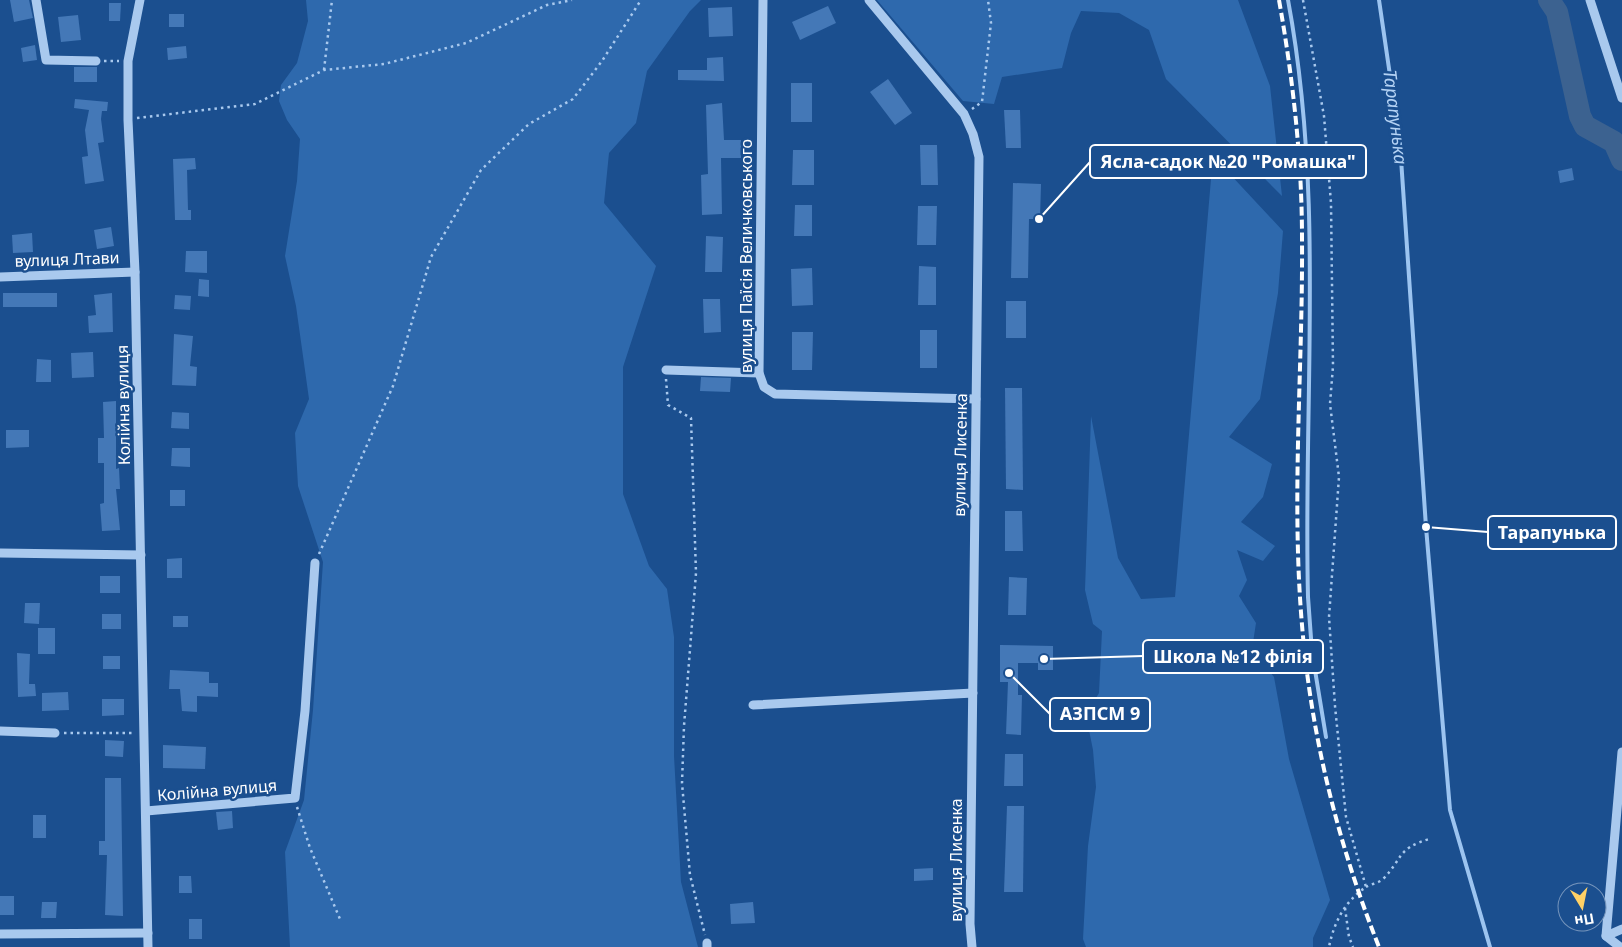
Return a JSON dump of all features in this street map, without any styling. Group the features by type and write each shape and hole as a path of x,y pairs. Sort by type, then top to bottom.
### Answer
{"street":[{"path":"36,0 46,60 96,61"},
{"name":"Колійна вулиця","path":"140,0 128,61 128,120 135,272 148,947"},
{"name":"вулиця Паїсія Величковського","path":"762,0 759,373 764,387 775,394 976,400"},
{"name":"вулиця Лисенка","path":"869,0 964,114 973,134 979,157 970,924 972,947"},
{"path":"1590,0 1622,98"},
{"name":"вулиця Лтави","path":"0,276 135,272"},
{"path":"666,370 759,373"},
{"path":"0,553 141,554"},
{"name":"Колійна вулиця","path":"146,811 295,798 305,712 315,563"},
{"path":"753,705 973,693"},
{"path":"0,731 55,733"},
{"path":"1606,936 1622,752"},
{"path":"1606,936 1622,929"},
{"path":"0,934 148,933"},
{"path":"1606,936 1620,947"}],"path":[{"path":"324,70 332,0"},
{"path":"128,120 255,104 324,70 384,64 466,43 547,5 572,0"},
{"path":"315,563 352,474 393,386 435,249 481,170 528,124 573,99 602,61 641,0"},
{"path":"982,102 991,23 988,0"},
{"path":"1303,0 1324,116 1331,203 1333,366 1330,404 1339,477 1329,617 1335,706 1346,817 1366,887"},
{"path":"96,61 128,61"},
{"path":"666,370 668,405 691,418 696,573 684,726 682,783 690,875 707,945"},
{"path":"55,733 144,733"},
{"path":"295,798 310,848 340,919"},
{"path":"1329,947 1344,907 1351,897 1366,887 1381,881 1400,854 1416,843 1429,839"},
{"path":"1344,907 1349,937 1353,947"}],"shaded area":[{"path":"306,0 701,0 690,11 647,71 636,123 609,153 604,203 656,266 623,367 623,494 649,566 667,589 674,637 674,756 681,882 698,947 290,947 285,852 304,800 313,710 323,562 298,486 295,433 309,399 296,306 285,256 297,181 300,139 287,120 279,101 281,85 297,63 308,21"},
{"path":"877,0 1238,0 1270,86 1282,196 1166,79 1149,30 1119,13 1081,11 1071,33 1062,68 1002,77 994,104 963,101"},
{"path":"1213,156 1283,231 1278,293 1260,399 1229,437 1272,464 1263,497 1241,522 1275,546 1263,561 1237,550 1247,580 1239,596 1256,623 1252,649 1274,677 1289,759 1330,900 1313,938 1313,947 1086,947 1083,939 1088,846 1096,787 1093,750 1086,715 1099,693 1102,631 1093,624 1085,590 1091,416 1118,558 1141,599 1175,597"}],"building":[{"path":"10,0 29,0 33,18 14,22"},
{"path":"109,3 121,3 120,21 109,21"},
{"path":"828,6 836,23 800,40 792,22"},
{"path":"732,7 733,36 709,37 708,8"},
{"path":"169,14 184,14 184,27 169,27"},
{"path":"78,15 81,40 61,42 58,17"},
{"path":"35,45 37,60 23,62 21,48"},
{"path":"186,46 187,58 168,60 167,48"},
{"path":"723,57 724,81 678,80 678,70 707,70 707,58"},
{"path":"74,67 97,67 97,82 74,82"},
{"path":"888,79 912,113 895,125 870,92"},
{"path":"791,83 812,83 812,122 791,122"},
{"path":"75,99 108,102 107,111 102,111 101,119 104,142 98,143 104,181 85,184 82,157 88,156 85,130 89,110 74,108"},
{"path":"722,103 724,140 741,140 741,158 721,158 722,214 702,215 701,175 708,174 706,105"},
{"path":"1004,110 1020,110 1021,148 1006,148"},
{"path":"920,145 937,145 938,185 921,185"},
{"path":"793,150 814,150 814,185 792,185"},
{"path":"195,158 196,169 187,170 188,210 191,210 191,220 175,220 173,159"},
{"path":"1572,168 1574,180 1560,183 1558,171"},
{"path":"1013,183 1041,184 1040,219 1029,219 1028,278 1011,278"},
{"path":"795,205 812,205 812,236 794,236"},
{"path":"918,206 937,206 936,245 917,245"},
{"path":"111,227 114,246 97,249 94,230"},
{"path":"32,233 33,252 13,253 12,235"},
{"path":"706,236 723,237 722,272 705,272"},
{"path":"186,251 207,251 207,273 185,272"},
{"path":"919,266 936,267 936,305 918,305"},
{"path":"812,268 813,305 792,306 791,269"},
{"path":"199,279 209,280 209,297 198,296"},
{"path":"3,293 57,293 57,307 3,307"},
{"path":"112,293 113,332 89,333 88,316 96,315 94,295"},
{"path":"175,295 191,296 190,310 174,309"},
{"path":"703,299 720,299 721,332 704,333"},
{"path":"1006,301 1026,301 1026,338 1006,338"},
{"path":"920,330 937,330 937,368 920,368"},
{"path":"792,332 813,332 812,370 792,370"},
{"path":"174,334 193,336 190,366 197,367 196,386 172,385"},
{"path":"93,352 94,377 72,378 71,353"},
{"path":"37,359 51,360 51,382 36,382"},
{"path":"701,377 731,378 730,392 700,391"},
{"path":"1005,388 1022,388 1023,490 1006,489"},
{"path":"116,401 116,469 119,468 120,489 116,489 120,530 102,531 100,504 104,503 104,463 98,463 98,438 104,438 103,402"},
{"path":"172,412 189,413 189,429 171,428"},
{"path":"6,430 29,430 29,447 6,448"},
{"path":"172,448 190,448 190,467 171,466"},
{"path":"170,490 185,490 185,506 170,506"},
{"path":"1005,511 1022,511 1023,551 1005,551"},
{"path":"182,558 182,578 167,578 167,559"},
{"path":"100,576 120,576 120,593 100,593"},
{"path":"1009,577 1027,578 1026,615 1008,615"},
{"path":"25,603 40,603 39,624 24,623"},
{"path":"102,614 121,614 121,629 102,629"},
{"path":"173,616 188,616 188,627 173,627"},
{"path":"38,628 55,628 55,654 38,654"},
{"path":"1000,645 1053,646 1053,670 1038,670 1038,663 1018,663 1018,695 1022,695 1021,735 1006,734 1008,682 1000,682"},
{"path":"17,653 30,654 29,684 35,684 36,696 18,697"},
{"path":"103,656 120,656 120,669 103,669"},
{"path":"170,670 209,672 209,683 218,683 218,697 197,696 197,712 182,711 180,689 169,689"},
{"path":"68,692 69,710 42,711 42,693"},
{"path":"102,699 124,699 124,715 102,716"},
{"path":"105,740 124,741 123,757 105,756"},
{"path":"163,745 206,747 205,769 163,768"},
{"path":"1005,754 1023,754 1023,786 1004,786"},
{"path":"105,778 121,778 123,916 105,915 107,855 99,855 99,841 105,841"},
{"path":"1007,806 1024,806 1023,892 1004,892"},
{"path":"232,811 233,828 218,830 216,812"},
{"path":"33,815 46,815 46,838 33,838"},
{"path":"933,868 933,880 914,881 914,869"},
{"path":"179,876 191,876 192,893 179,893"},
{"path":"0,896 14,896 14,915 0,915"},
{"path":"42,902 57,902 56,918 41,918"},
{"path":"753,902 755,923 731,924 730,904"},
{"path":"189,919 202,919 202,939 189,939"}],"waterway":[{"path":"1288,0 1299,74 1306,149 1309,223 1308,597 1312,652 1326,737"},
{"name":"Тарапунька","path":"1379,0 1400,144 1426,527 1450,810 1490,947"},
{"name":"Тарапунька","path":"1549,0 1557,12 1580,116 1585,126 1614,142 1622,160"}],"railway":[{"path":"1279,0 1289,59 1302,209 1297,480 1299,577 1306,666 1320,748 1339,829 1364,908 1379,947"}],"place":[{"name":"Ясла-садок №20 \"Ромашка\"","path":"1039,219"},
{"name":"Тарапунька","path":"1426,527"},
{"name":"Школа №12 філія","path":"1044,659"},
{"name":"АЗПСМ 9","path":"1009,673"}]}
